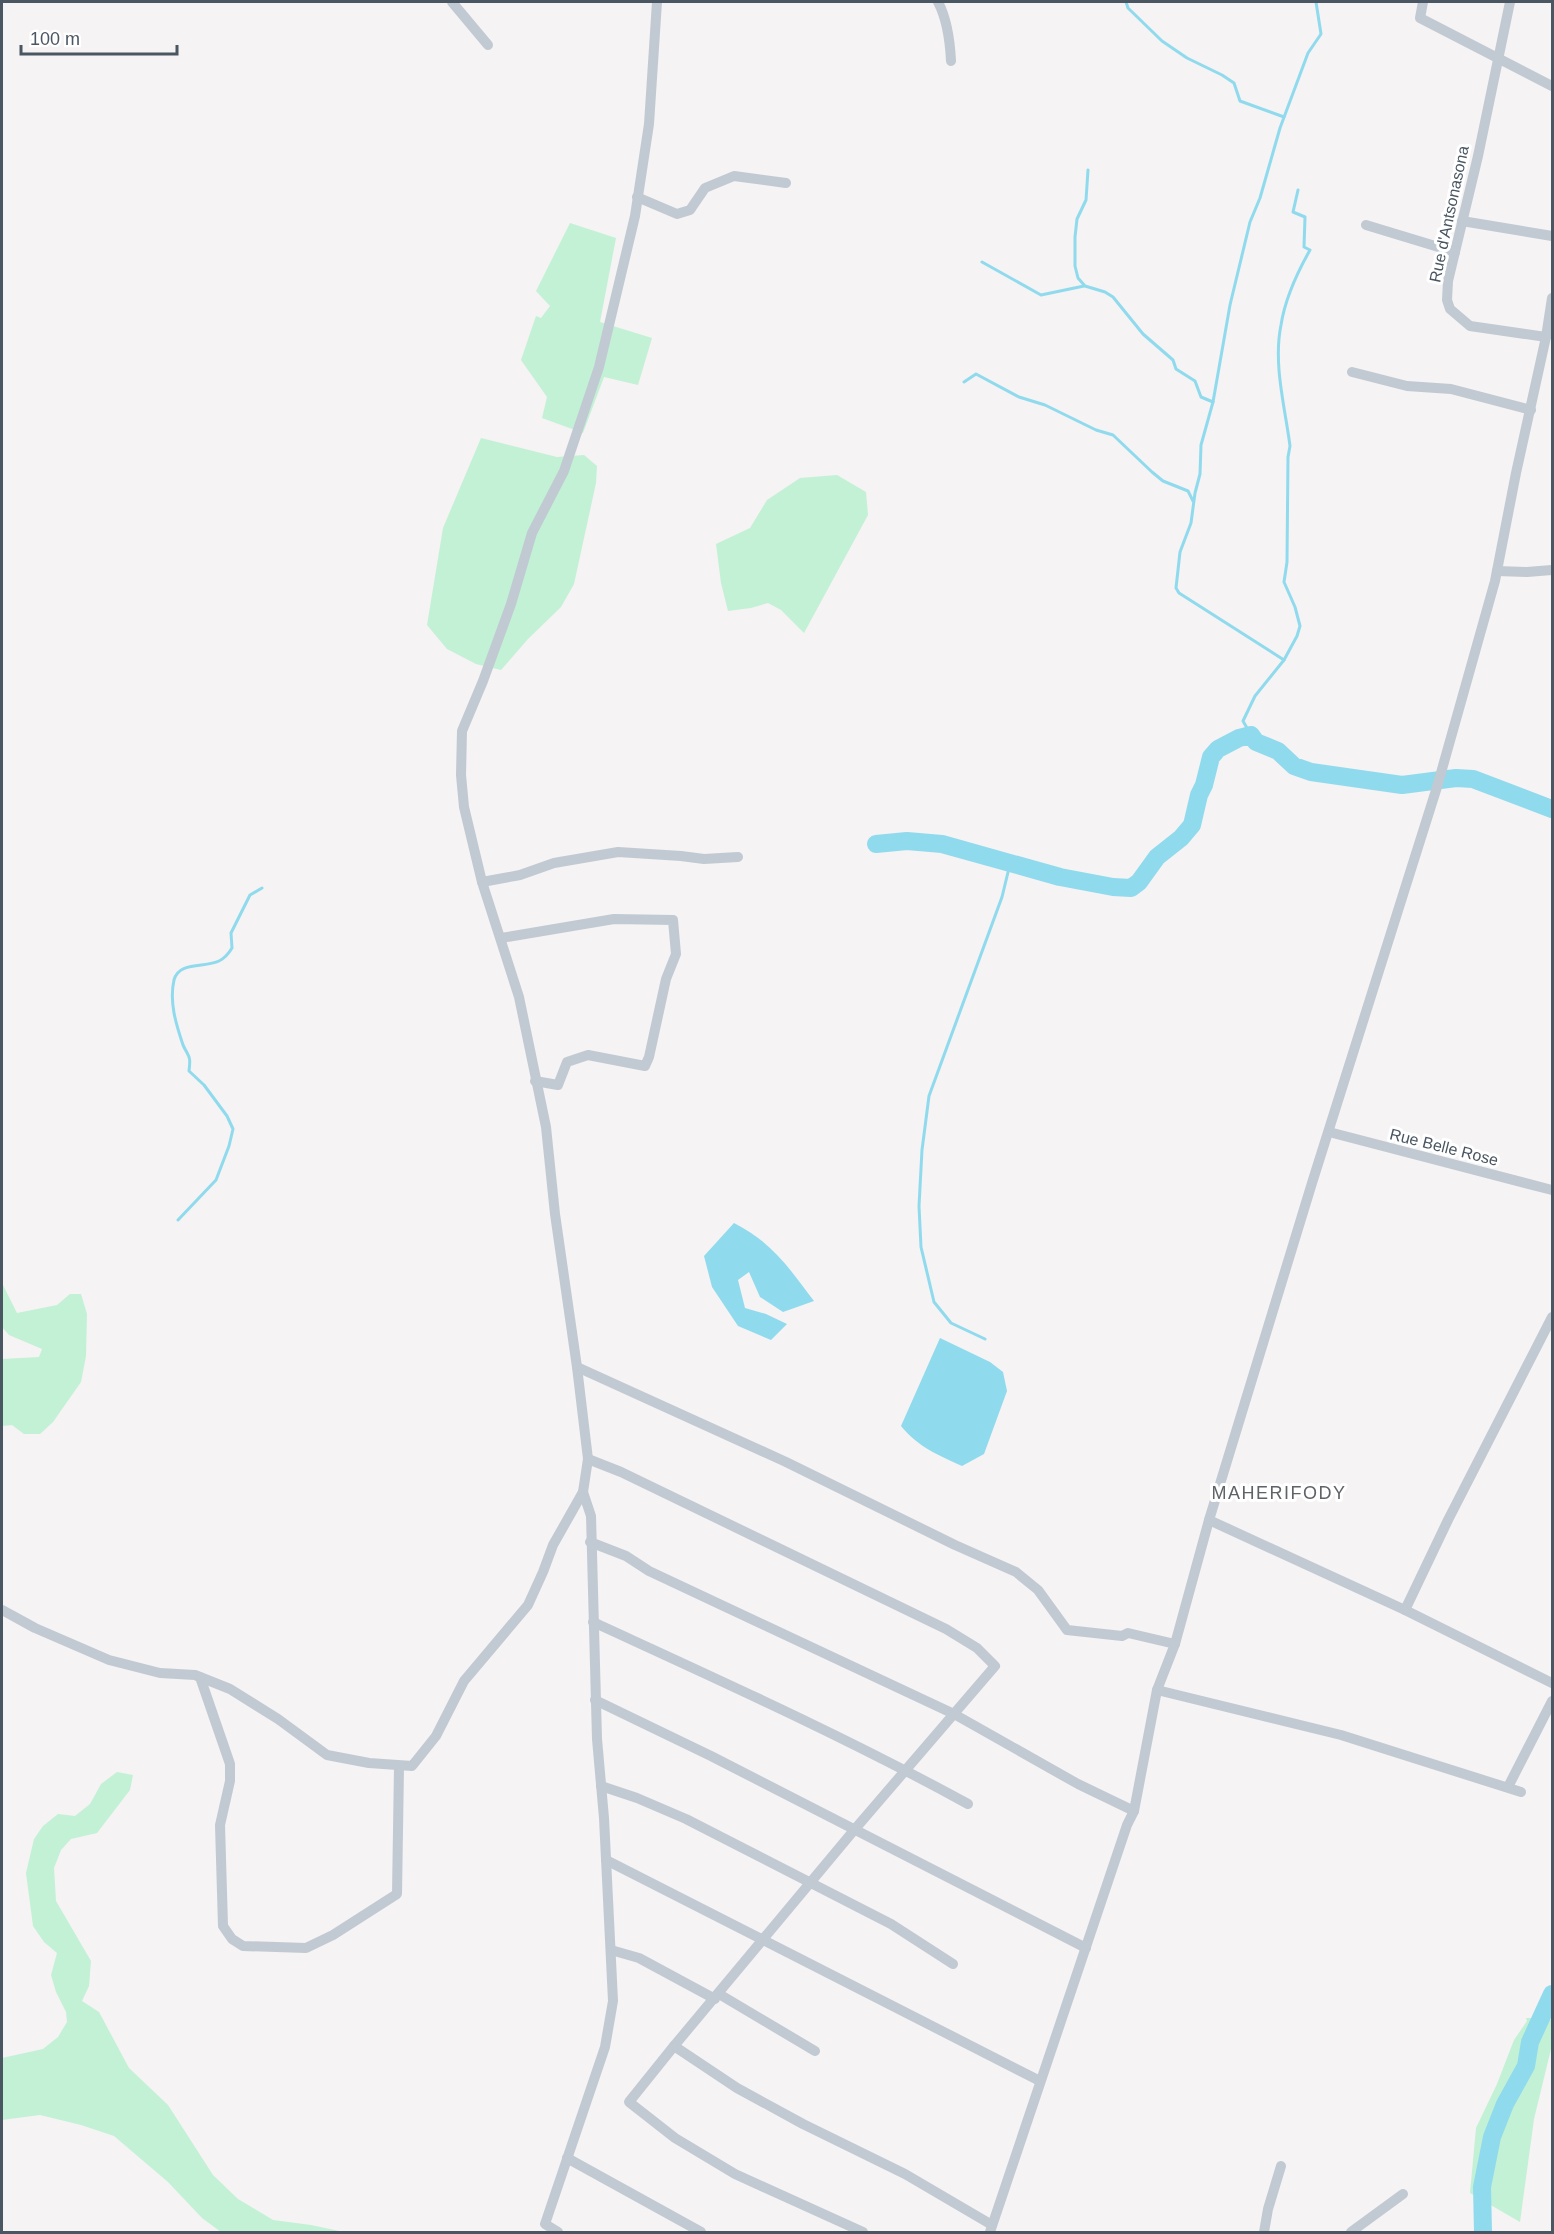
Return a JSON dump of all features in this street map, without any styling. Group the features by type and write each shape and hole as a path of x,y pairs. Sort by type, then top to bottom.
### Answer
{"street":[{"path":"452,2 488,45"},
{"path":"2,1610 35,1628 109,1660 160,1673 200,1677 230,1689 278,1719 327,1755 399,1767 412,1766 436,1736 470,1672 528,1605 553,1545 583,1492 588,1459 546,1127 519,997 482,882 464,807 461,775 462,731 511,604 532,533 564,471 599,367 635,216 649,124 657,2"},
{"path":"938,2 943,11 951,61"},
{"path":"1423,2 1420,18 1552,86"},
{"name":"Rue d'Antsonasona","path":"1510,2 1448,281 1447,300 1450,309 1470,326 1546,337"},
{"path":"637,197 677,214 690,210 705,188 734,176 786,183"},
{"path":"1462,221 1552,236"},
{"path":"1366,225 1455,252"},
{"path":"674,2046 737,2088 803,2124 905,2174 991,2229 1127,1825 1134,1811 1157,1689 1175,1644 1209,1520 1437,787 1497,571 1546,337 1552,298"},
{"path":"1352,372 1407,386 1451,389 1531,410"},
{"path":"1497,571 1552,570"},
{"path":"1527,572 1540,577 1552,578"},
{"path":"482,882 520,875 554,863 618,852 681,855 704,859 738,857"},
{"path":"501,938 614,919 674,920 676,954 666,979 645,1066 588,1055 567,1062 558,1085 536,1081"},
{"name":"Rue Belle Rose","path":"1329,1132 1552,1190"},
{"path":"1405,1610 1448,1520 1552,1317"},
{"path":"577,1367 786,1462 955,1545 1016,1572 1038,1590 1067,1630 1122,1636 1128,1633 1175,1644"},
{"path":"588,1459 632,1477 946,1629 977,1648 995,1666 855,1829 629,2102 675,2138 735,2174 863,2232"},
{"path":"558,2232 544,2224 604,2047 613,2001 595,1700 591,1516 583,1492"},
{"path":"1209,1520 1405,1610 1552,1683"},
{"path":"590,1542 626,1556 649,1571 954,1714 1078,1784 1134,1811"},
{"path":"592,1622 769,1703 905,1770 968,1804"},
{"path":"200,1677 230,1764 230,1781 220,1825 223,1926 232,1939 243,1946 306,1948 333,1935 397,1894 399,1767"},
{"path":"1157,1689 1341,1736 1521,1792"},
{"path":"595,1700 855,1829 1086,1948"},
{"path":"1508,1787 1552,1701"},
{"path":"601,1786 637,1798 686,1819 891,1924 953,1964"},
{"path":"606,1860 1040,2081"},
{"path":"611,1950 639,1958 717,1996 815,2051"},
{"path":"567,2158 701,2232"},
{"path":"1264,2232 1268,2209 1281,2166"},
{"path":"1351,2232 1403,2194"}],"green space":[{"path":"570,223 616,238 600,322 652,338 638,385 604,377 583,433 542,418 547,397 521,360 536,316 541,318 550,306 536,291"},
{"path":"481,438 557,457 584,455 597,466 596,483 574,584 561,607 528,639 501,670 476,664 447,649 427,625 443,528"},
{"path":"837,475 866,492 868,515 804,633 781,610 768,603 728,611 721,583 716,544 750,528 767,500 800,478"},
{"path":"2,1283 17,1313 57,1305 70,1294 81,1294 87,1314 86,1356 81,1382 53,1422 40,1434 24,1434 12,1425 2,1426 2,1359 39,1357 42,1349 9,1335 2,1327"},
{"path":"117,1772 133,1775 130,1790 97,1833 71,1839 61,1850 54,1868 56,1901 91,1961 89,1986 82,2001 99,2012 129,2068 168,2105 213,2175 238,2199 273,2220 344,2232 221,2232 202,2218 168,2182 114,2136 40,2115 2,2120 2,2058 43,2049 58,2037 67,2022 66,2012 51,1975 57,1953 44,1942 33,1926 26,1873 34,1839 43,1826 58,1814 75,1816 90,1804 101,1784"},
{"path":"1526,2018 1549,2018 1552,2021 1552,2045 1534,2119 1520,2222 1470,2193 1476,2128 1497,2084 1514,2040 1527,2021"}],"water":[{"path":"734,1223 770,1248 814,1301 783,1312 760,1297 749,1272 738,1280 745,1308 766,1314 787,1324 771,1340 738,1326 712,1287 704,1256"},
{"path":"940,1338 990,1362 1003,1372 1007,1391 984,1454 962,1466 921,1445 901,1426"}],"waterway":[{"path":"1126,2 1128,8 1162,41 1187,58 1234,83 1240,101 1284,117"},
{"path":"1251,735 1243,721 1255,696 1284,660 1179,593 1176,588 1180,552 1191,523 1200,474 1201,445 1213,402 1230,305 1250,222 1260,198 1280,128 1308,53 1321,34 1316,2"},
{"path":"1088,170 1086,200 1077,219 1075,237 1075,266 1078,278 1085,286 1113,297 1143,334 1173,360 1176,369 1195,381 1201,397 1213,402"},
{"path":"1284,660 1300,626 1284,582 1287,562 1290,446 1278,355 1285,306 1310,250 1304,247 1305,217 1293,212 1298,190"},
{"path":"982,262 1041,295 1084,286"},
{"path":"964,382 976,374 1019,397 1045,405 1096,430 1113,435 1163,481 1188,491 1193,501"},
{"path":"876,844 907,841 942,844 1060,877 1131,888 1139,882 1157,857 1181,838 1192,825 1211,757 1218,749 1239,738 1251,735 1256,742 1278,751 1294,766 1311,772 1402,785 1456,778 1473,779 1552,809"},
{"path":"985,1339 951,1323 934,1302 921,1247 919,1206 922,1150 929,1096 1002,897 1010,864"},
{"path":"178,1220 216,1180 233,1129 227,1116 204,1085 189,1071 189,1057 183,1045 174,1013 172,996 174,980 177,974 187,967 213,963 227,955 232,948 231,933 250,895 262,888"},
{"path":"1483,2232 1482,2187 1492,2137 1505,2104 1526,2066 1530,2042 1552,1994"}],"district":[{"name":"MAHERIFODY","path":"1279,1493"}]}
